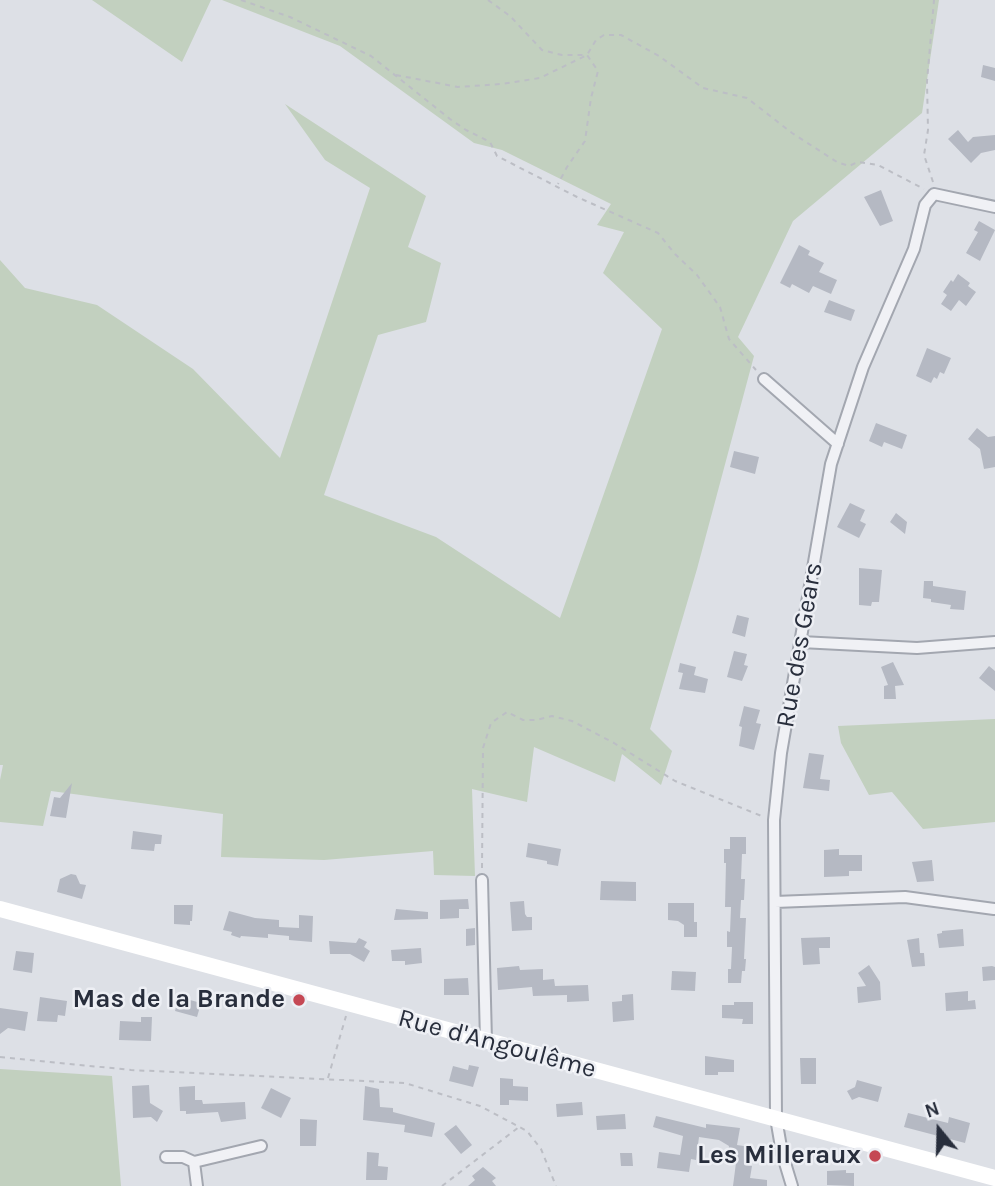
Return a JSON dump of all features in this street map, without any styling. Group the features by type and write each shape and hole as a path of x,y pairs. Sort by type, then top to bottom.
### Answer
{"street":[{"path":"934,194 995,207"},
{"name":"Rue des Gears","path":"792,1186 782,1153 776,1118 774,820 781,753 831,464 863,367 914,249 925,205 934,194"},
{"path":"764,379 838,444"},
{"path":"801,642 917,648 995,642"},
{"path":"482,880 486,1041"},
{"path":"775,901 905,897 994,909"},
{"name":"Rue d'Angoulême","path":"0,909 995,1178"},
{"path":"166,1157 183,1157 194,1162 261,1146"},
{"path":"194,1162 197,1186"}],"path":[{"path":"241,0 290,17 371,56 458,125 490,142 497,156 658,233 697,275 720,307 729,339 764,379"},
{"path":"488,0 510,16 542,50 562,55 587,55"},
{"path":"934,0 926,81 928,130 924,155 933,179 934,194"},
{"path":"396,75 458,87 501,85 540,78 587,55 596,40 604,35 621,35 659,56 703,88 747,98 792,133 837,162 849,166 858,162 878,165 934,194"},
{"path":"558,186 584,141 598,71 587,55"},
{"path":"482,880 484,748 491,723 508,712 523,720 552,716 572,722 614,743 675,780 774,820"},
{"path":"327,1079 350,1003"},
{"path":"0,1058 131,1070 405,1083 480,1106 527,1131 541,1149 556,1186"},
{"path":"442,1186 519,1126"}],"green space":[{"path":"92,0 211,0 182,62"},
{"path":"222,0 939,0 922,113 793,221 738,337 754,356 697,569 650,729 672,751 661,785 622,754 615,782 534,747 527,802 472,789 475,876 434,875 433,851 324,860 221,857 223,814 51,791 43,826 0,822 0,780 3,765 0,765 0,260 25,288 97,305 193,369 280,458 370,188 325,160 285,104 426,196 408,247 441,263 426,322 378,335 324,495 436,537 560,618 662,329 603,273 624,232 597,225 611,204 502,150 474,143 340,46"},
{"path":"995,719 995,822 923,829 892,792 869,795 841,743 838,726"},
{"path":"0,1069 112,1076 121,1186 0,1186"}],"building":[{"path":"983,65 995,68 995,81 981,77"},
{"path":"958,130 968,142 973,137 995,135 995,150 981,153 971,163 948,139"},
{"path":"881,190 893,221 880,226 864,197"},
{"path":"979,221 995,230 980,261 966,253 978,232 974,230"},
{"path":"799,245 810,251 808,255 824,263 819,272 837,280 831,294 813,286 809,293 792,284 790,288 780,283"},
{"path":"958,274 970,283 968,286 976,292 966,306 959,300 951,311 941,304 947,295 943,292"},
{"path":"829,300 855,310 851,321 824,312"},
{"path":"927,348 951,358 944,374 940,372 937,379 934,377 931,383 916,376"},
{"path":"876,423 907,435 902,449 884,442 882,447 869,441"},
{"path":"977,428 988,437 995,436 995,467 984,469 980,449 968,439"},
{"path":"734,451 759,457 755,474 730,467"},
{"path":"850,503 865,510 860,521 866,524 859,538 837,527"},
{"path":"896,513 907,522 905,534 890,522"},
{"path":"859,568 882,570 879,602 872,602 871,606 859,605"},
{"path":"924,581 933,581 933,586 966,591 964,610 950,609 951,605 923,598"},
{"path":"737,615 749,618 745,637 732,633"},
{"path":"734,651 747,654 744,665 748,666 742,681 727,677"},
{"path":"893,662 904,685 895,686 896,699 884,699 884,686 888,685 881,667"},
{"path":"680,663 696,667 694,675 708,679 705,693 679,689 683,673 678,672"},
{"path":"989,666 995,671 995,691 979,678"},
{"path":"744,706 760,710 756,723 761,724 754,750 739,746 742,727 739,726"},
{"path":"809,753 824,755 820,779 830,780 829,791 803,788"},
{"path":"72,783 66,818 50,816 54,797 60,798"},
{"path":"133,831 162,835 161,844 155,844 154,851 131,849"},
{"path":"730,837 746,837 746,854 742,854 741,879 745,879 740,918 746,918 746,959 741,983 728,983 732,947 727,947 727,931 730,932 731,907 725,907 724,849 730,849"},
{"path":"528,843 561,849 558,866 526,857"},
{"path":"839,849 839,855 862,855 862,871 849,871 849,876 824,877 824,850"},
{"path":"932,860 934,881 917,882 912,862"},
{"path":"71,874 76,875 80,884 86,885 82,899 57,892 60,879"},
{"path":"601,881 636,882 636,901 600,900"},
{"path":"468,899 469,909 459,909 459,918 440,919 440,900"},
{"path":"524,901 525,914 532,917 532,930 512,931 510,902"},
{"path":"668,903 694,903 697,937 684,937 684,925 668,920"},
{"path":"174,905 193,905 190,925 174,924"},
{"path":"396,909 428,912 428,919 394,920"},
{"path":"229,911 255,918 279,920 279,927 299,928 299,915 313,916 312,942 289,940 289,936 268,934 268,938 240,938 231,935 232,932 223,930"},
{"path":"475,928 475,945 466,946 466,929"},
{"path":"963,929 964,946 939,948 937,934"},
{"path":"830,937 830,948 819,948 820,964 803,965 801,938"},
{"path":"359,938 367,942 364,947 370,951 364,962 350,954 330,954 329,941 356,943"},
{"path":"919,938 920,953 924,953 925,966 912,967 907,940"},
{"path":"421,948 422,963 405,965 405,961 392,961 391,950"},
{"path":"16,951 34,953 32,973 13,970"},
{"path":"869,965 880,982 881,1000 858,1003 857,987 866,986 858,973"},
{"path":"519,966 520,970 543,969 543,980 554,979 555,986 588,985 589,1001 567,1002 567,995 533,996 532,987 498,990 497,968"},
{"path":"982,967 995,967 995,980 983,981"},
{"path":"672,971 696,972 695,991 671,990"},
{"path":"468,978 469,995 444,995 444,979"},
{"path":"968,991 968,1001 975,1000 976,1009 946,1011 945,993"},
{"path":"633,994 634,1020 613,1022 612,1002 622,1001 622,995"},
{"path":"40,997 67,1001 65,1016 58,1015 57,1022 37,1021"},
{"path":"179,997 201,1003 197,1017 175,1011"},
{"path":"734,1002 753,1002 753,1024 742,1024 743,1019 722,1018 722,1005 734,1005"},
{"path":"0,1008 28,1012 25,1031 8,1028 0,1034"},
{"path":"141,1017 152,1017 151,1041 119,1040 120,1021 141,1022"},
{"path":"705,1056 734,1060 734,1072 705,1075"},
{"path":"800,1058 816,1058 816,1084 801,1084"},
{"path":"469,1065 479,1067 473,1087 449,1081 453,1066 468,1070"},
{"path":"500,1078 513,1079 513,1086 528,1087 528,1101 509,1100 509,1105 500,1105"},
{"path":"857,1080 882,1087 878,1102 859,1097 852,1100 847,1091 855,1087"},
{"path":"149,1085 150,1103 163,1111 157,1122 151,1117 133,1118 132,1086"},
{"path":"195,1086 195,1100 202,1100 203,1104 245,1102 246,1119 221,1122 218,1112 186,1114 186,1111 180,1111 179,1087"},
{"path":"365,1086 379,1089 380,1107 393,1108 393,1112 435,1123 432,1137 404,1132 405,1125 363,1120"},
{"path":"271,1088 291,1098 281,1118 261,1108"},
{"path":"582,1102 583,1115 557,1117 556,1104"},
{"path":"908,1113 948,1123 949,1117 970,1123 965,1143 904,1127"},
{"path":"625,1114 626,1129 597,1130 596,1116"},
{"path":"656,1116 706,1128 706,1124 740,1128 737,1145 750,1147 746,1165 752,1166 750,1178 767,1180 767,1186 733,1186 737,1155 728,1153 729,1146 719,1140 699,1137 696,1160 691,1159 689,1172 657,1168 659,1152 680,1155 683,1136 653,1127"},
{"path":"300,1119 317,1120 316,1146 300,1146"},
{"path":"456,1125 472,1145 461,1154 444,1134"},
{"path":"367,1152 379,1153 378,1166 388,1167 387,1180 366,1180"},
{"path":"620,1153 632,1153 633,1166 621,1166"},
{"path":"483,1167 496,1178 492,1181 496,1186 468,1186 475,1180 472,1176"},
{"path":"846,1170 846,1173 854,1173 854,1186 827,1185 827,1171"}],"place":[{"name":"Mas de la Brande","path":"299,1000"},
{"name":"Les Milleraux","path":"875,1156"}]}
